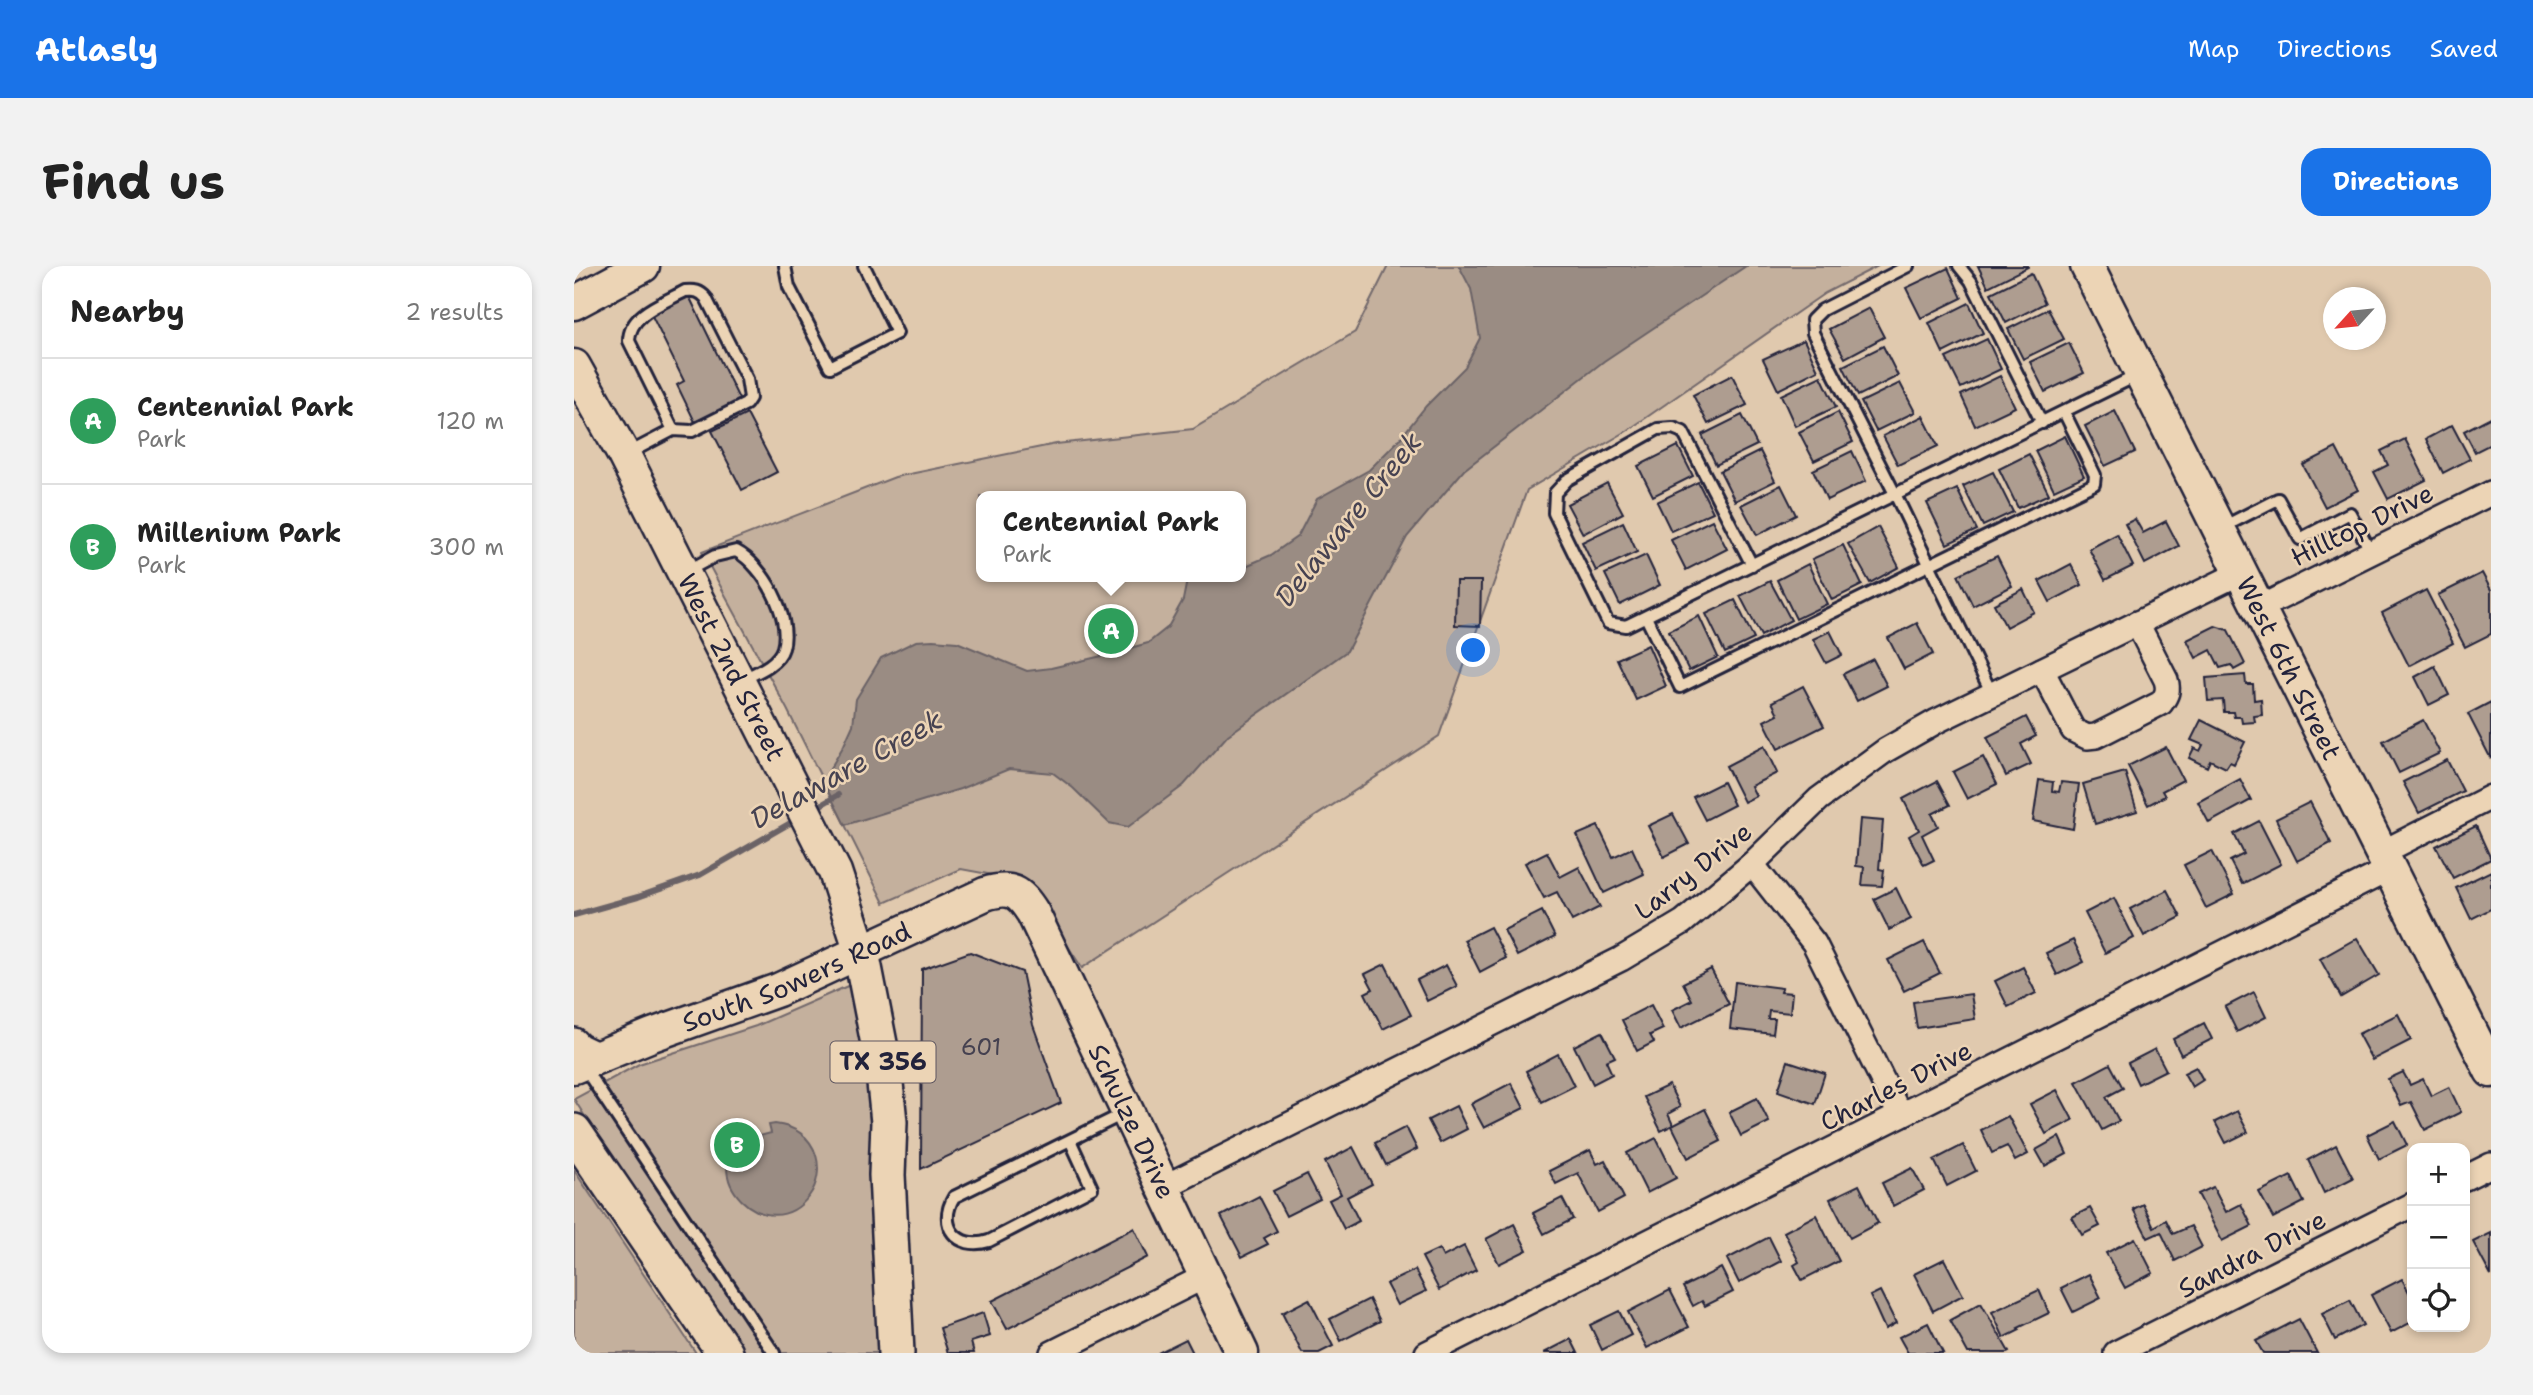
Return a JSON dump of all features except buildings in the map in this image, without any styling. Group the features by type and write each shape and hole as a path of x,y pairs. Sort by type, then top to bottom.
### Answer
{"main road":[{"name":"West 2nd Street","path":"861,952 881,1052 889,1122 888,1188 896,1353"},
{"path":"574,1132 725,1353"}],"street":[{"path":"574,303 643,266"},
{"name":"West 6th Street","path":"2087,266 2491,1071"},
{"name":"West 2nd Street","path":"574,366 685,572 835,872 861,952"},
{"name":"Hilltop Drive","path":"2259,608 2491,493"},
{"name":"Larry Drive","path":"1164,1187 1621,959 1683,922 1752,864 1819,799 1910,735 2241,573"},
{"path":"2042,670 2073,730 2087,737 2107,730 2161,703 2168,689 2137,623"},
{"name":"Charles Drive","path":"1427,1353 1900,1115 2385,861 2491,797"},
{"path":"1752,864 1814,943 1900,1115"},
{"name":"South Sowers Road","path":"582,1056 778,990 985,894 1001,889 1016,892"},
{"name":"Schulze Drive","path":"1016,892 1033,913 1242,1353"},
{"path":"2470,1176 2491,1165"},
{"name":"Sandra Drive","path":"2116,1353 2410,1206"},
{"path":"1052,1353 1206,1276"}],"lane":[{"path":"785,266 789,287 830,368 897,333 864,266"},
{"path":"1908,266 1822,310 1812,320 1813,333 1992,694"},
{"path":"1959,266 1971,281 2042,422"},
{"path":"624,455 673,430 692,431 746,404 750,398 747,379 706,298 700,292 685,291 640,316 629,333 629,341 673,430"},
{"path":"1752,565 1683,432 1673,428 1658,429 1567,480 1555,494 1554,513 1608,623 1626,626 1896,496 2141,374"},
{"path":"1646,617 1681,687 1930,566 2094,484 2095,475 2064,412"},
{"path":"2219,529 2278,499 2300,539 2350,513 2371,552"},
{"path":"685,572 715,556 736,551 745,555 758,568 771,587 780,610 783,648 772,664 740,680"},
{"path":"582,1056 774,1353"},
{"path":"1070,1140 1092,1188 989,1241 970,1244 953,1234 947,1215 954,1197 1070,1140 1128,1112"}],"shaded area":[{"path":"1388,266 1878,266 1825,293 1627,431 1527,490 1439,736 1082,968 1026,881 961,869 884,903 787,709 702,552 895,477 1056,444 1193,429 1355,332"},
{"path":"850,985 866,1053 878,1260 887,1353 746,1353 618,1169 574,1099 639,1064 756,1026"},
{"path":"574,1170 696,1353 574,1353"}],"water":[{"path":"1459,266 1746,266 1604,361 1464,470 1407,537 1347,651 1228,735 1184,785 1128,827 1109,823 1073,788 1053,773 1009,769 960,789 845,825 823,781 853,725 856,699 881,658 916,641 933,640 957,642 1027,671 1051,668 1148,643 1168,627 1183,600 1187,582 1246,582 1246,566 1271,555 1298,536 1317,499 1369,470 1465,367 1480,338 1471,289"},
{"path":"775,1124 795,1130 810,1142 816,1155 818,1171 809,1196 793,1211 774,1215 757,1211 742,1200 731,1185 727,1167 732,1149 747,1131 752,1138 771,1133 769,1125"}],"waterway":[{"name":"Delaware Creek","path":"814,809 838,795"},
{"name":"Delaware Creek","path":"574,915 638,897 700,875 799,818"}],"place":[{"name":"Centennial Park","path":"1111,631"},
{"name":"Millenium Park","path":"737,1145"}]}
